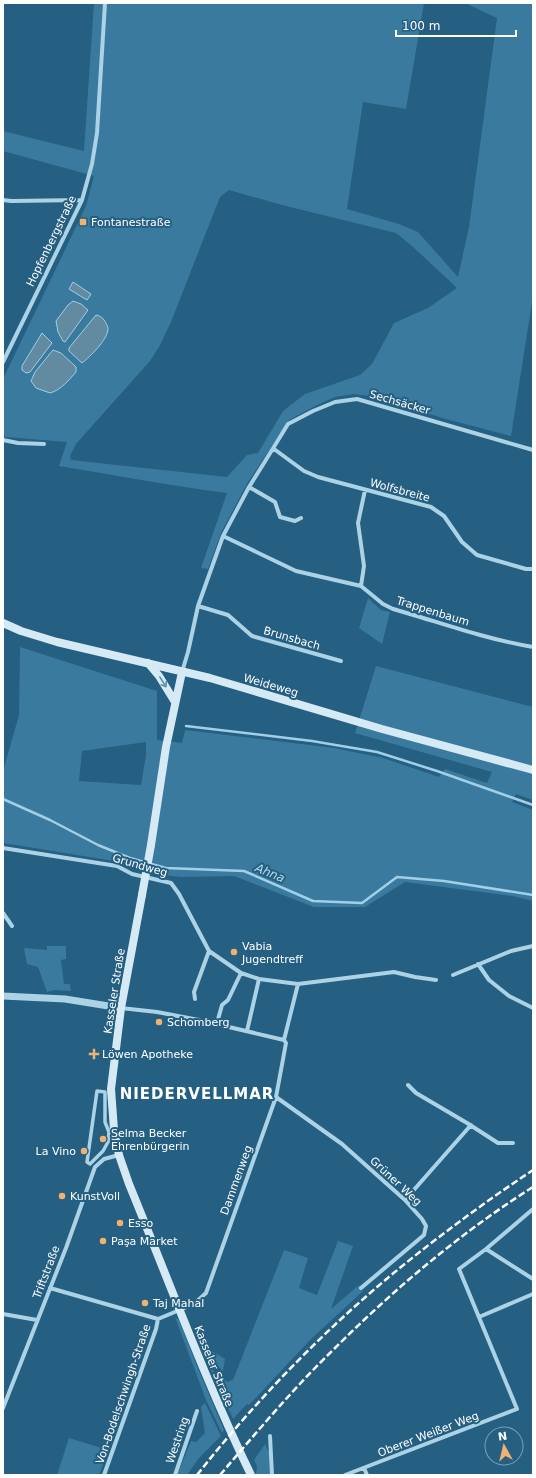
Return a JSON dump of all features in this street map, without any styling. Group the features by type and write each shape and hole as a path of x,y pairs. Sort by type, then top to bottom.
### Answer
{"main road":[{"name":"Weideweg","path":"3,623 57,642 210,678 389,731 533,770"},
{"path":"148,663 159,676 175,702"},
{"name":"Kasseler Straße","path":"182,672 166,748 151,845 121,1008 111,1089 114,1130 119,1155 129,1184 225,1423 251,1475"}],"street":[{"name":"Hopfenbergstraße","path":"3,362 82,200 92,164 97,133 105,3"},
{"path":"3,200 82,200"},
{"name":"Sechsäcker","path":"182,672 198,606 223,536 249,487 274,449 288,424 335,402 357,399 533,450"},
{"path":"3,440 18,443 44,444"},
{"name":"Wolfsbreite","path":"274,449 304,471 318,477 431,507 444,516 462,542 478,555 526,569 533,569"},
{"path":"249,487 275,502 280,517 295,521 301,518"},
{"path":"361,586 364,566 358,523 365,490"},
{"name":"Trappenbaum","path":"223,536 296,570 361,586 383,604 393,609 468,631 533,647"},
{"name":"Brunsbach","path":"198,606 228,615 252,636 341,661"},
{"name":"Grundweg","path":"3,848 117,866 132,874 171,883 179,894 209,951"},
{"path":"3,913 12,926"},
{"path":"453,975 511,951 533,946"},
{"path":"196,1000 194,992 209,951 241,973 259,979 298,984 394,972 436,980"},
{"path":"478,964 489,980 510,996 533,1008"},
{"path":"217,1024 222,1005 228,1000 241,973"},
{"path":"247,1031 259,979"},
{"name":"Dammenweg","path":"158,1319 194,1304 206,1293 276,1097 285,1040 298,984"},
{"path":"3,996 65,999 157,1012 285,1040"},
{"path":"408,1085 416,1093 471,1125 498,1143 513,1143"},
{"path":"97,1090 101,1091 104,1092 105,1122 109,1132 108,1142 103,1151 90,1164 87,1162 97,1090"},
{"name":"Grüner Weg","path":"276,1097 342,1144 405,1200 422,1219 426,1226 424,1235 361,1288"},
{"path":"405,1200 471,1125"},
{"name":"Triftstraße","path":"3,1408 95,1167 104,1159 119,1155"},
{"path":"533,1209 486,1249 459,1269 479,1317 533,1294"},
{"path":"486,1249 533,1279"},
{"path":"50,1288 158,1319"},
{"path":"3,1314 37,1320"},
{"name":"Oberer Weißer Weg","path":"345,1475 517,1409 479,1317"},
{"name":"Von-Bodelschwingh-Straße","path":"104,1475 156,1329 158,1319"},
{"name":"Westring","path":"175,1475 197,1411"},
{"path":"270,1436 272,1475"},
{"path":"364,1468 367,1475"}],"shaded area":[{"path":"94,3 424,3 406,109 363,102 347,209 399,224 418,232 458,277 469,227 497,18 465,3 533,3 533,296 511,436 446,419 369,396 354,394 335,397 289,420 248,482 221,533 208,569 201,568 227,493 59,466 67,442 3,436 3,379 86,206 94,176 3,151 3,131 84,151","holes":["229,190 282,205 396,233 457,288 428,308 394,323 372,364 360,375 305,394 283,411 258,453 247,455 227,477 71,460 70,456 76,444 150,361 159,347 171,322 220,197","108,330 104,338 84,362 82,363 69,351","42,333 38,361 30,372 22,366","54,350 61,353 76,367 35,372"]},
{"path":"73,282 91,294 87,300 69,289"},
{"path":"73,301 81,304 88,310 65,342 58,332 56,321 68,305"},
{"path":"96,315 102,317 108,328 107,333 98,348 82,363 69,351 69,348"},
{"path":"42,333 52,343 30,372 26,373 22,370 22,366"},
{"path":"53,350 61,353 76,367 76,372 61,387 50,393 36,388 31,381 35,372"},
{"path":"368,598 381,610 390,612 382,644 359,628"},
{"path":"20,647 157,691 157,740 182,743 185,730 334,748 383,758 439,777 445,769 487,783 492,772 355,733 376,666 533,707 533,800 516,794 512,802 533,810 533,901 512,896 405,882 365,907 314,907 234,876 180,877 158,874 120,862 3,843 3,771 19,715","holes":["146,742 146,755 141,785 79,781 82,751"]},
{"path":"47,946 66,946 66,959 61,960 64,984 70,984 71,991 55,990 47,992 38,967 27,964 24,948 47,950"},
{"path":"338,1241 353,1246 331,1309 359,1285 363,1291 311,1339 249,1405 247,1404 233,1419 210,1368 227,1382 233,1380 284,1250 308,1258 299,1288 317,1295"},
{"path":"175,1317 179,1320 224,1430 222,1433 206,1400"},
{"path":"199,1343 225,1359 223,1371 211,1360 208,1355 204,1354"},
{"path":"205,1403 221,1436 199,1458 187,1475 177,1475 191,1441 196,1442 205,1433 201,1407"},
{"path":"69,1438 108,1450 99,1475 57,1475"},
{"path":"265,1444 269,1453 270,1475 256,1475 257,1466 254,1460"}],"waterway":[{"path":"186,726 312,741 377,752 437,771 533,805"},
{"name":"Ahna","path":"3,799 50,820 98,845 130,858 166,868 244,871 313,901 362,903 397,877 444,881 533,895"}],"railway":[{"path":"197,1475 244,1419 293,1365 373,1290 433,1241 533,1170"},
{"path":"220,1475 274,1412 303,1381 378,1307 453,1243 533,1187"}],"place":[{"name":"Fontanestraße","path":"83,222"},
{"name":"Vabia Jugendtreff","path":"234,952"},
{"name":"Schomberg","path":"159,1022"},
{"name":"Löwen Apotheke","path":"94,1054"},
{"name":"Selma Becker Ehrenbürgerin","path":"103,1139"},
{"name":"La Vino","path":"84,1151"},
{"name":"KunstVoll","path":"62,1196"},
{"name":"Esso","path":"120,1223"},
{"name":"Paşa Market","path":"103,1241"},
{"name":"Taj Mahal","path":"145,1303"}],"district":[{"name":"NIEDERVELLMAR","path":"197,1094"}]}
